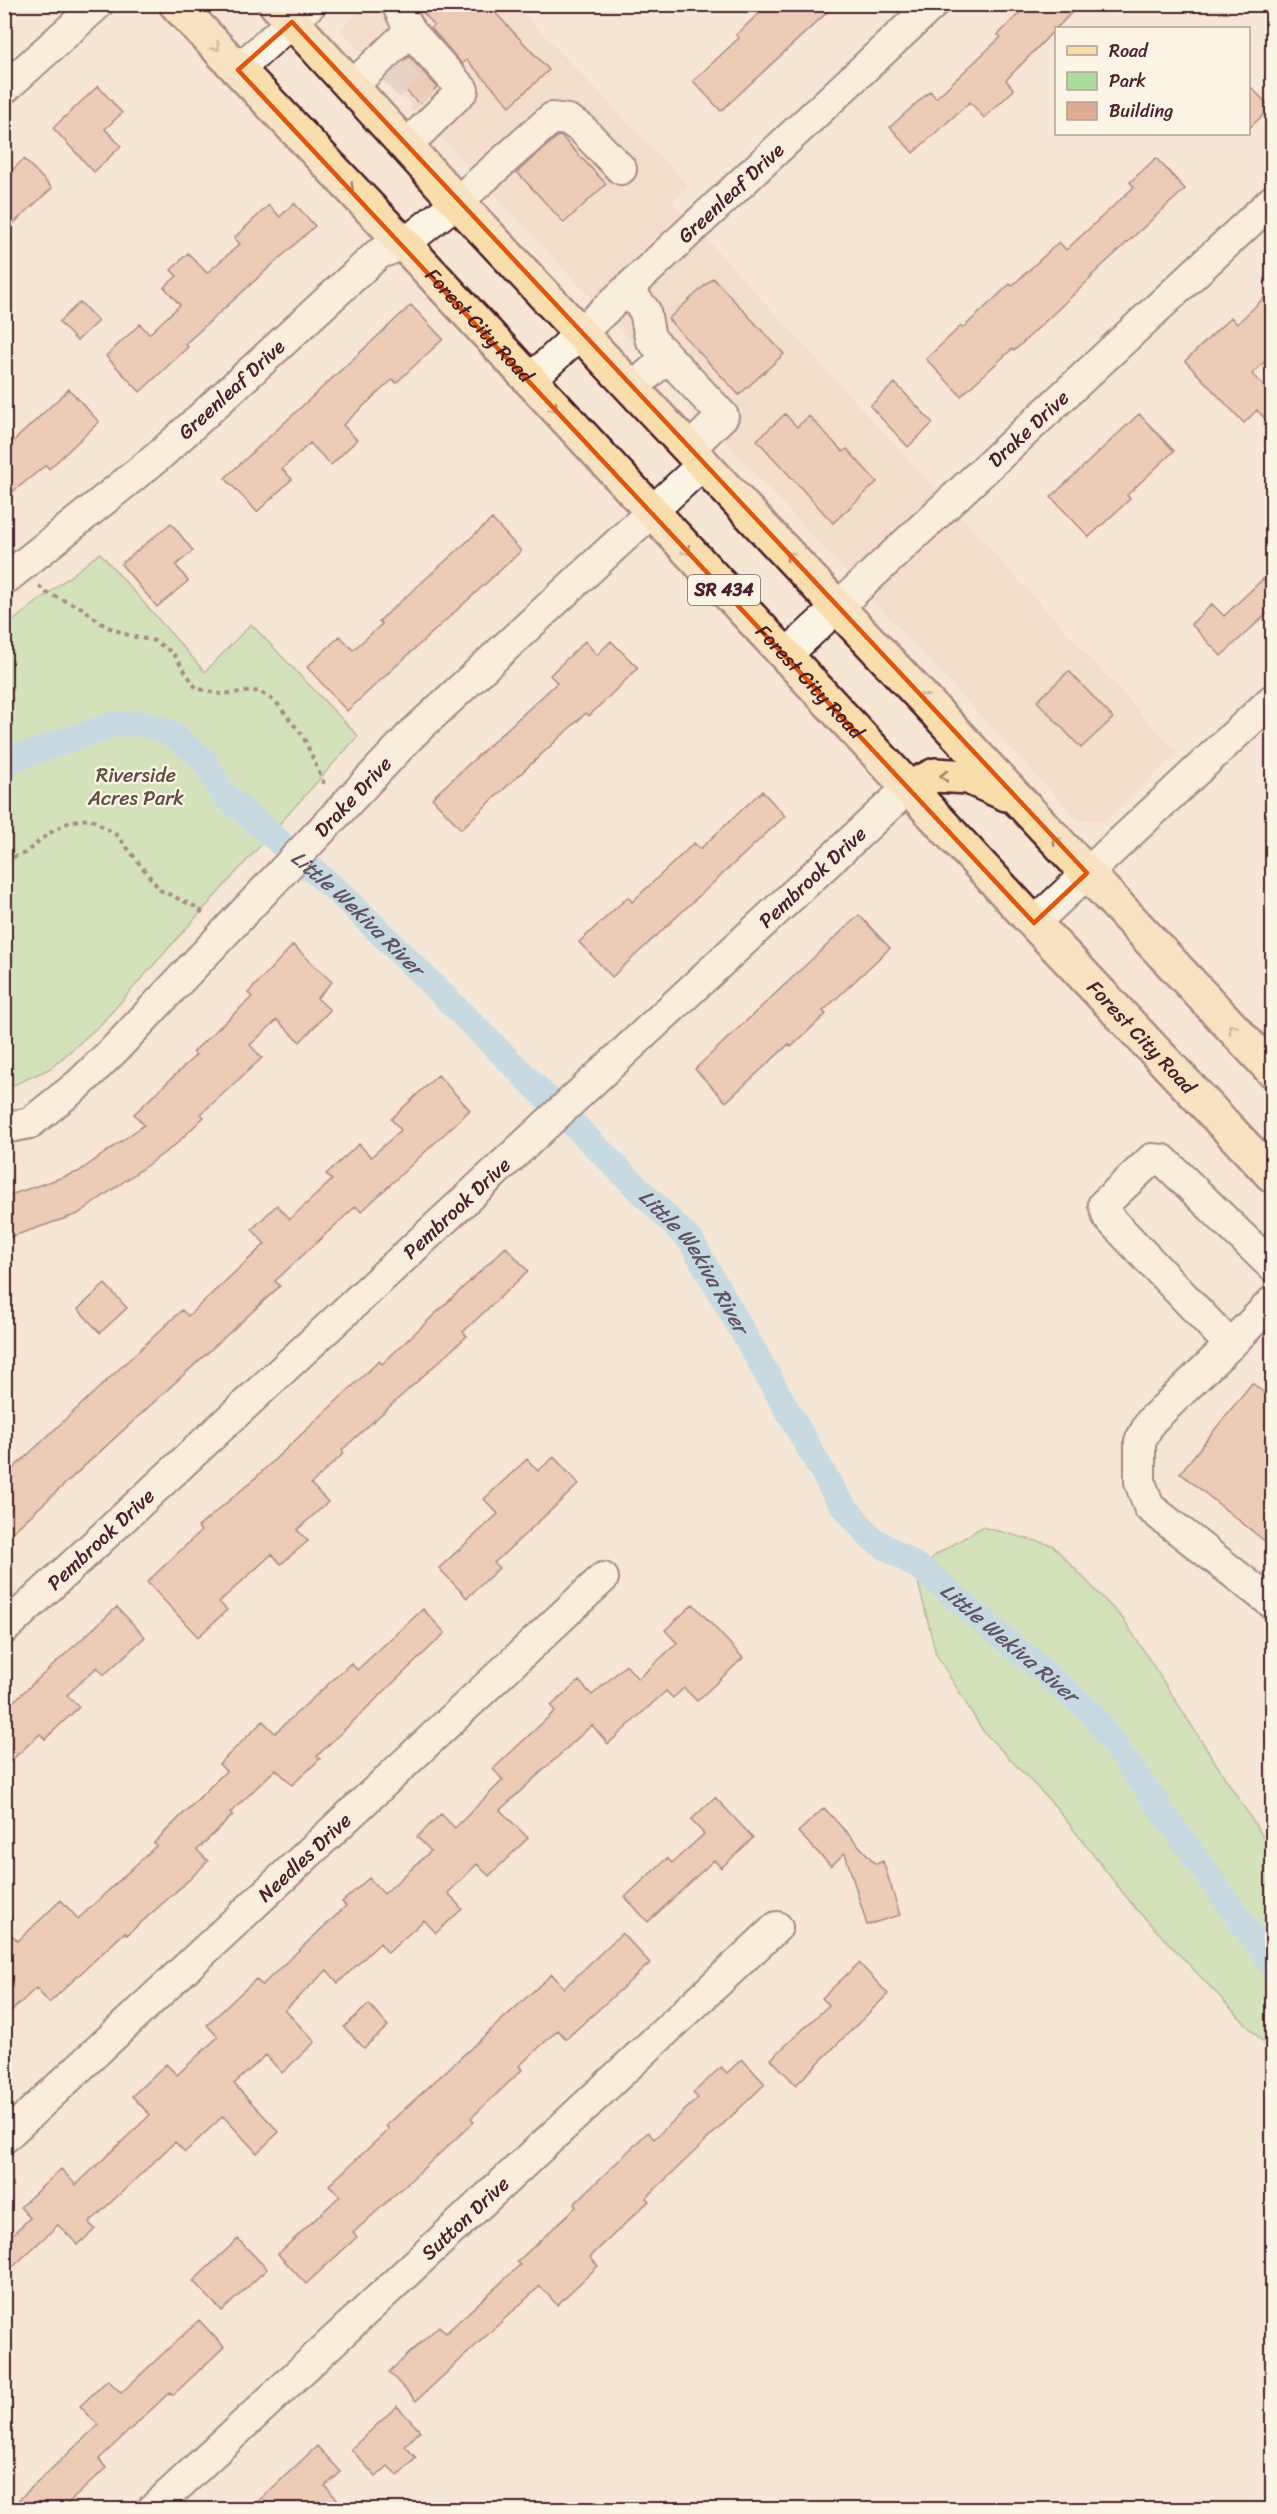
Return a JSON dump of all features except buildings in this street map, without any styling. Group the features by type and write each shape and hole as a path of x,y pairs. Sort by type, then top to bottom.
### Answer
{"main road":[{"name":"Forest City Road","path":"176,4 404,244 908,788 1272,1175"},
{"path":"293,10 351,87 1272,1070"},
{"path":"908,788 935,775 968,777 1018,800"}],"street":[{"path":"4,89 98,4"},
{"path":"397,4 410,31 463,90 430,108 406,146"},
{"name":"Greenleaf Drive","path":"529,381 933,4"},
{"path":"238,70 293,10"},
{"path":"351,87 386,62 410,31"},
{"name":"Greenleaf Drive","path":"12,574 160,455 378,254 404,244 458,202 552,118 568,120 581,128 621,169"},
{"name":"Drake Drive","path":"785,656 1272,201"},
{"path":"628,290 645,311 650,338 667,357 633,388"},
{"name":"Drake Drive","path":"4,1128 30,1123 79,1084 116,1048 412,734 651,512 697,456 723,416 667,357"},
{"path":"1034,922 1272,700"},
{"name":"Pembrook Drive","path":"4,1629 908,788"},
{"path":"1230,1345 1108,1217 1104,1204 1152,1159 1163,1160 1272,1266"},
{"path":"1272,1302 1151,1421 1140,1441 1140,1482 1149,1507 1272,1604"},
{"name":"Needles Drive","path":"4,2138 603,1578"},
{"name":"Sutton Drive","path":"152,2510 777,1927"}],"path":[{"path":"12,574 82,608 105,626 130,636 155,641 173,653 196,688 219,694 259,691 276,702 303,736 335,816"},
{"path":"4,860 24,853 48,834 71,821 91,819 118,836 160,890 194,906 226,931"}],"highlighted area":[{"path":"292,22 1087,873 1034,923 238,70"}],"shaded area":[{"path":"367,5 515,5 688,186 672,202 1177,753 1104,822 1077,819 340,29"}],"green space":[{"name":"Riverside Acres Park","path":"100,553 205,672 251,624 358,736 101,1024 51,1068 5,1089 5,627"},
{"path":"982,1527 1052,1545 1124,1620 1272,1851 1272,2060 1263,2042 1135,1908 1055,1806 983,1731 936,1654 917,1578 934,1556"}],"waterway":[{"name":"Little Wekiva River","path":"4,762 115,724 146,724 172,734 204,760 223,794 343,896 691,1241 838,1499 871,1538 923,1570 1090,1711 1272,1964"}],"tunnel":[{"path":"390,66 423,101"}]}
